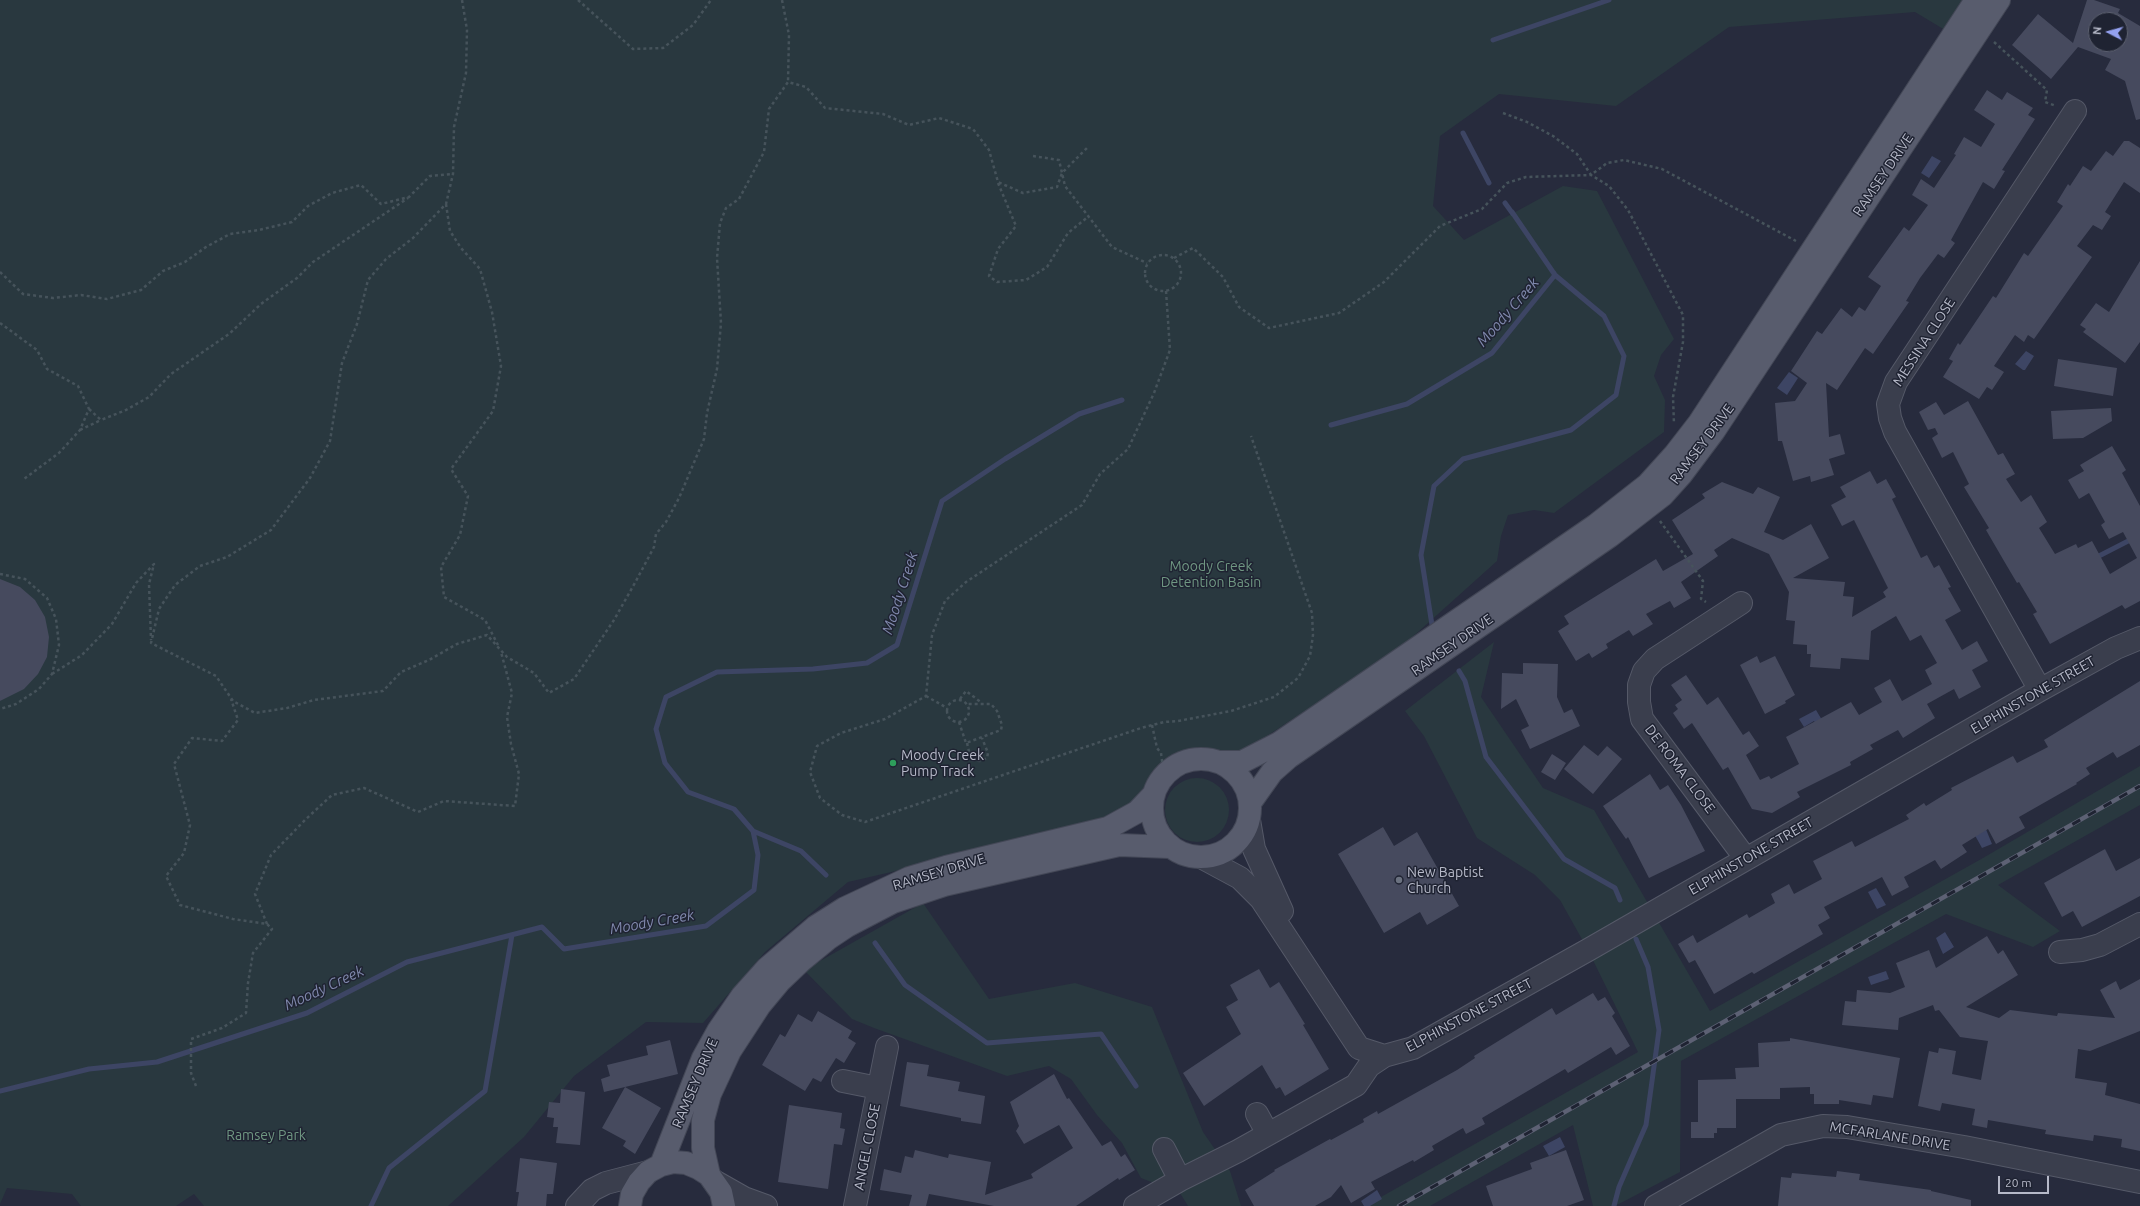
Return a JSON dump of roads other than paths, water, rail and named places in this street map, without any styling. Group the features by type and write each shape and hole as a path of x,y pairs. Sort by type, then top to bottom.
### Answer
{"main road":[{"name":"RAMSEY DRIVE","path":"1221,762 1242,762 1279,743 1596,525 1647,485 1699,422 1976,0"},
{"name":"RAMSEY DRIVE","path":"1250,812 1272,772 1289,757 1610,536 1663,494 1697,455 1714,431 1999,0"},
{"path":"1205,758 1221,762 1232,769 1241,779 1247,790 1250,812 1242,835 1232,847 1217,855 1201,858 1185,855 1170,847 1160,836 1154,823 1152,808 1159,785 1173,767 1188,760 1205,758"},
{"name":"RAMSEY DRIVE","path":"630,1206 632,1194 639,1182 655,1168 700,1065 718,1031 742,996 767,968 816,927 845,908 909,878 946,867 1108,828 1137,812 1159,785"},
{"name":"RAMSEY DRIVE","path":"724,1206 721,1192 712,1178 703,1148 703,1120 710,1094 730,1051 760,1005 780,981 800,961 829,938 858,920 893,902 944,885 1119,845 1170,847"},
{"path":"655,1168 673,1162 686,1163 698,1168 712,1178"}],"street":[{"name":"MESSINA CLOSE","path":"2040,690 1895,432 1890,418 1888,404 1896,382 2076,111"},
{"name":"DE ROMA CLOSE","path":"1741,603 1655,659 1644,671 1639,685 1639,702 1642,719 1746,859"},
{"name":"ELPHINSTONE STREET","path":"1384,1056 1413,1048 1595,946 2040,690 2116,648 2140,638"},
{"path":"1250,812 1254,849 1267,882 1319,988"},
{"path":"1201,858 1240,878 1261,898 1359,1048 1363,1075"},
{"path":"2060,952 2082,950 2100,945 2140,924"},
{"name":"ANGEL CLOSE","path":"856,1206 886,1046"},
{"path":"1359,1048 1384,1056"},
{"path":"1135,1206 1356,1085 1369,1066 1384,1056"},
{"name":"ANGEL CLOSE","path":"843,1081 878,1088"},
{"path":"1257,1114 1268,1134"},
{"name":"MCFARLANE DRIVE","path":"1656,1206 1686,1198 1781,1135 1823,1126 1847,1127 1964,1147 2140,1182"},
{"path":"1164,1149 1180,1180"},
{"path":"577,1206 592,1190 606,1183 655,1168"},
{"path":"712,1178 744,1198 766,1206"}],"water":[{"path":"1932,156 1941,161 1929,178 1921,173"},
{"path":"2026,351 2034,356 2025,370 2023,370 2015,364"},
{"path":"1789,372 1798,378 1787,395 1777,388"},
{"path":"1816,710 1828,730 1823,733 1814,721 1804,727 1799,719"},
{"path":"1983,822 1992,844 1982,848 1972,830"},
{"path":"1876,888 1886,905 1877,909 1868,892"},
{"path":"1945,932 1954,947 1943,954 1936,938"},
{"path":"1886,971 1889,979 1871,985 1868,977"},
{"path":"1560,1137 1565,1147 1549,1156 1543,1146"},
{"path":"1377,1190 1382,1199 1370,1206 1364,1206 1361,1201"}],"waterway":[{"name":"Moody Creek","path":"1493,40 1609,0"},
{"name":"Moody Creek","path":"1463,133 1489,183"},
{"name":"Moody Creek","path":"1505,203 1513,214"},
{"path":"1432,625 1421,555 1434,486 1463,459 1571,430 1616,395 1624,356 1604,316 1555,275 1512,212"},
{"name":"Moody Creek","path":"1331,425 1407,404 1492,353 1555,275 1554,273"},
{"name":"Moody Creek","path":"0,1091 89,1069 157,1062 307,1013 407,962 542,927 564,949 706,926 754,890 758,855 753,831 734,809 688,792 665,763 656,729 666,697 717,672 813,669 867,663 897,645 942,501 1005,459 1079,414 1122,400"},
{"path":"2095,558 2140,535"},
{"path":"1459,671 1465,681 1486,757 1564,859 1615,888 1620,900"},
{"path":"753,831 801,851 826,875"},
{"path":"371,1206 389,1168 485,1091 512,935"},
{"path":"1614,1206 1619,1187 1646,1125 1659,1030 1648,967 1636,939"},
{"path":"875,943 905,985 987,1043 1101,1034 1136,1086"}],"railway":[{"path":"1399,1206 2140,786"}],"place":[{"name":"Moody Creek Pump Track","path":"893,763"},
{"name":"New Baptist Church","path":"1399,880"}],"park label":[{"name":"Moody Creek Detention Basin","path":"1211,574"},
{"name":"Ramsey Park","path":"266,1135"}]}
